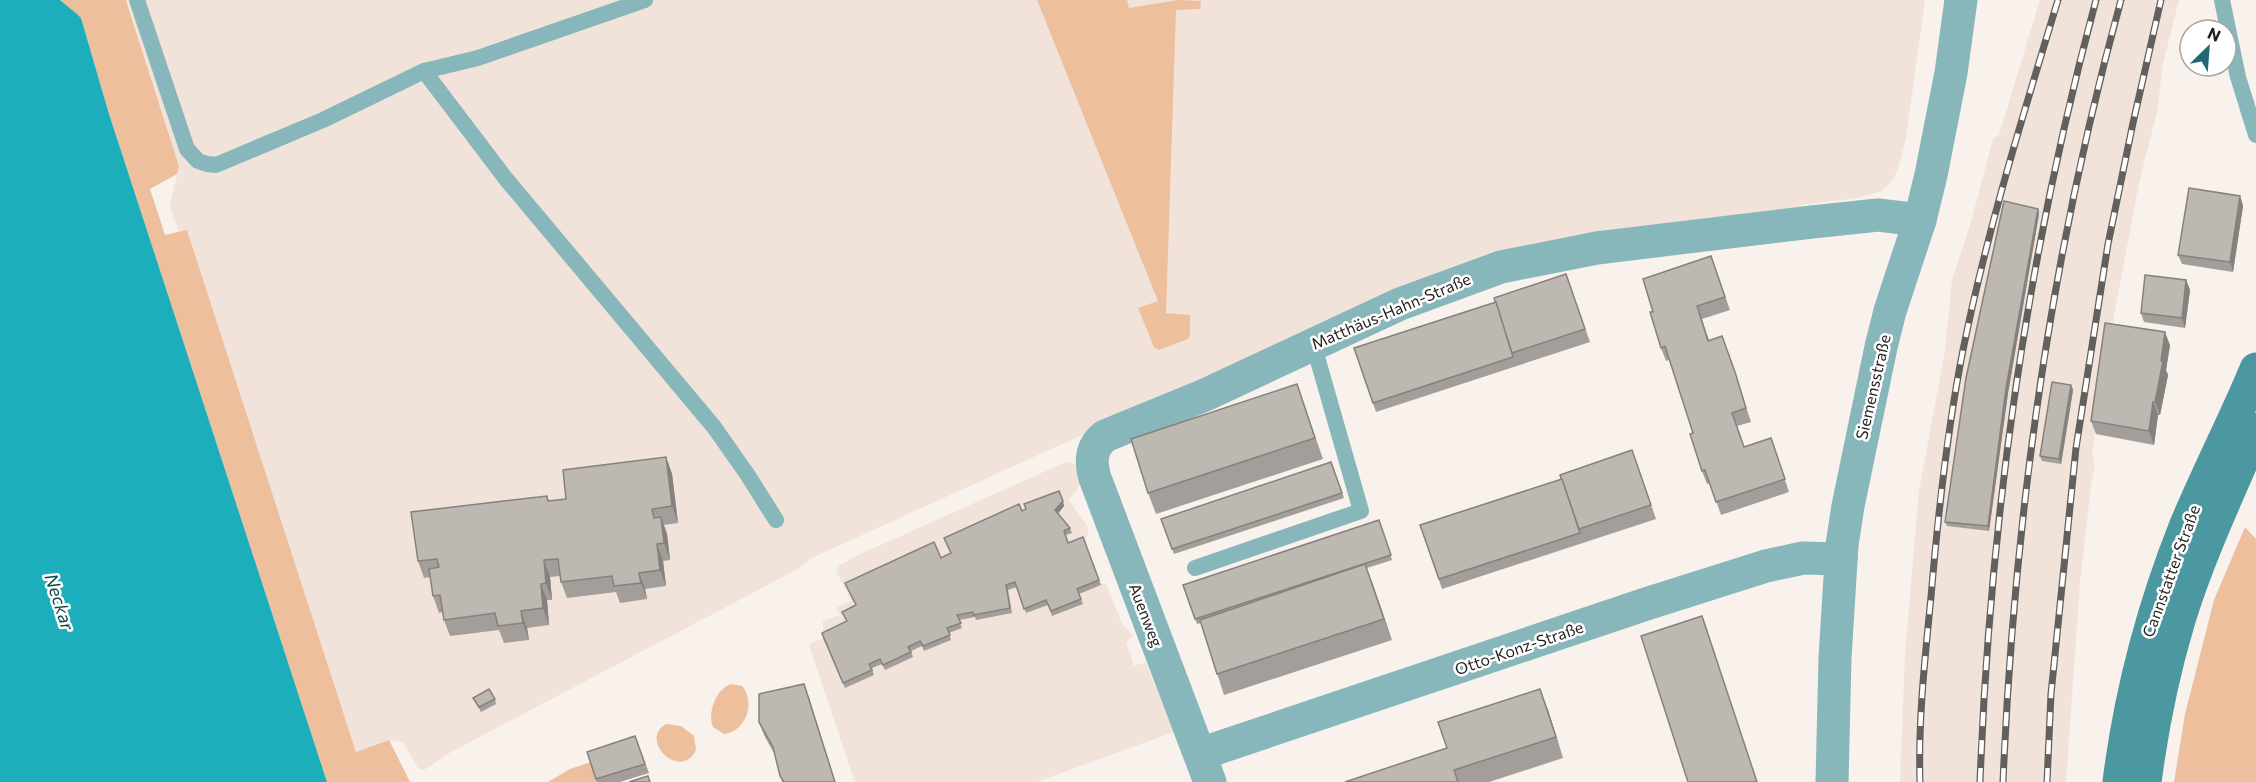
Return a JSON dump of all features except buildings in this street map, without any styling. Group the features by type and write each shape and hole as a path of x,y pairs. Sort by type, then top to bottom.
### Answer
{"main road":[{"name":"Cannstatter Straße","path":"2119,782 2131,702 2153,616 2189,517 2256,369"},
{"name":"Cannstatter Straße","path":"2145,782 2157,711 2180,620 2207,543 2256,429"}],"street":[{"name":"Siemensstraße","path":"1832,782 1833,701 1841,559 1848,506 1890,311 1920,220 1945,106 1961,0"},
{"name":"Matthäus-Hahn-Straße","path":"1096,446 1110,434 1205,395 1313,343 1439,288 1501,267 1598,248 1871,216 1920,220"},
{"name":"Auenweg","path":"1096,446 1092,462 1095,478 1205,768"},
{"name":"Otto-Konz-Straße","path":"1205,768 1646,604 1766,566 1803,558 1841,559"}],"lane":[{"path":"136,0 188,149 198,161 207,165 216,165 264,146 424,71 478,58 596,8 645,0"},
{"path":"2222,0 2238,77 2256,135"},
{"path":"424,71 506,179 714,427 776,520"},
{"path":"1195,568 1361,511 1313,343"}],"shaded area":[{"path":"60,0 126,0 179,166 177,174 150,189 165,235 187,230 356,752 389,740 410,782 327,782 109,114 81,18"},
{"path":"127,0 1925,0 1906,138 1897,172 1893,180 1882,191 1857,198 1801,205 1799,210 1716,222 1266,351 814,557 798,569 451,752 424,770 418,768 403,742 388,740 356,752 187,230 179,232 170,206 179,166"},
{"path":"1037,0 1127,0 1129,8 1179,0 1201,1 1200,9 1176,10 1166,313 1190,315 1188,339 1159,350 1154,347 1138,308 1158,301"},
{"path":"2040,0 2179,0 2162,68 2158,108 2139,183 2110,337 2092,451 2095,466 2080,582 2066,782 1900,782 1905,653 1919,491 1945,351 1952,280 1971,222 1993,139 1999,135"},
{"path":"1066,462 1078,468 1083,481 1069,500 1089,529 1085,542 1101,584 1106,584 1122,624 1133,635 1126,643 1134,666 1146,662 1174,732 1036,782 855,782 809,645 823,638 823,621 840,615 836,608 851,601 836,571 839,566 854,557"},
{"path":"2245,527 2256,539 2256,782 2174,782 2185,714 2214,600"},
{"path":"731,684 742,686 748,700 748,708 738,728 724,734 713,727 711,715 717,696"},
{"path":"666,724 681,726 694,736 696,750 689,759 681,762 672,760 659,748 657,739 659,731"},
{"path":"591,762 598,782 548,782 570,769"}],"water":[{"name":"Neckar","path":"0,0 60,0 81,18 109,114 327,782 0,782"}],"railway":[{"path":"1920,782 1921,712 1926,643 1940,504 1957,380 1994,217 2058,0"},
{"path":"1980,782 1993,585 2016,388 2050,193 2096,0"},
{"path":"2003,782 2016,585 2040,388 2075,192 2096,96 2121,0"},
{"path":"2047,782 2051,694 2076,448 2108,244 2161,0"}]}
